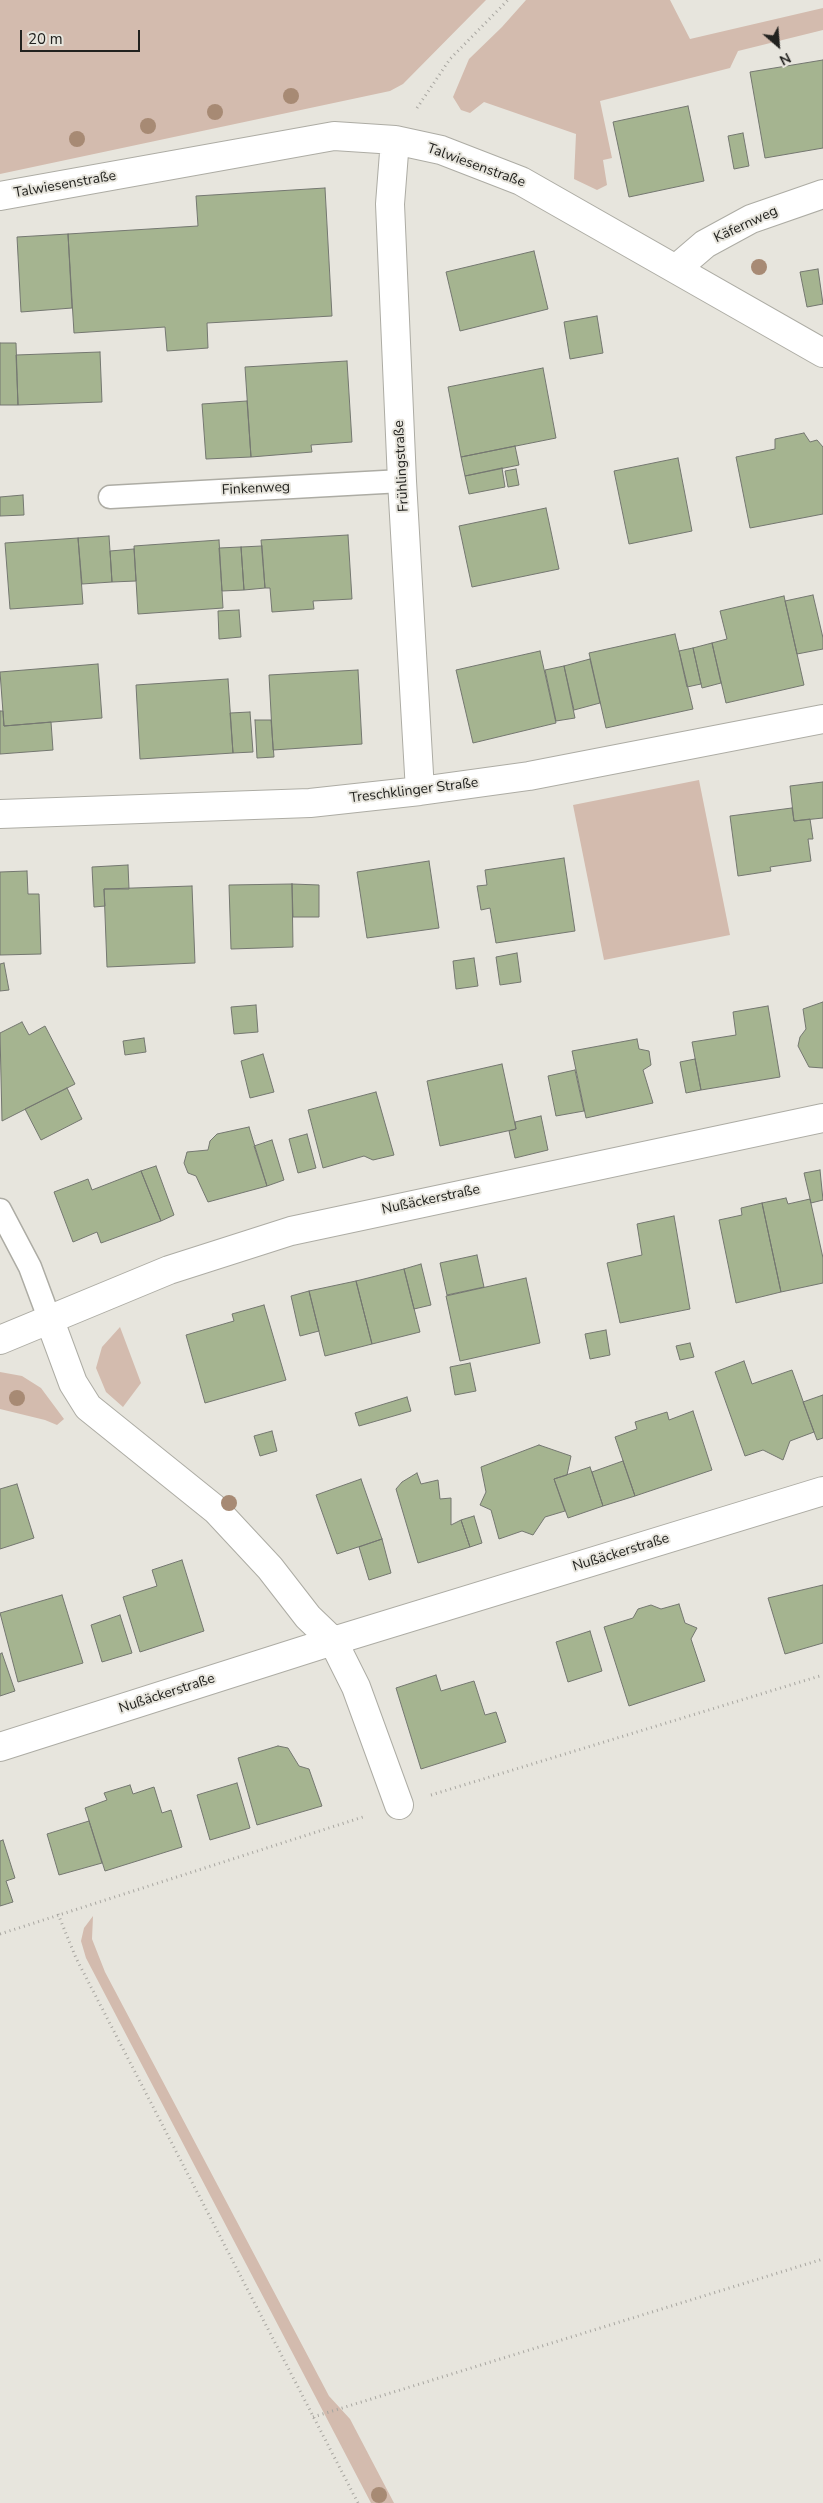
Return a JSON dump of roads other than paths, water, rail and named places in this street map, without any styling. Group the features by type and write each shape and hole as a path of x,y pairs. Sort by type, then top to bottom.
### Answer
{"street":[{"name":"Talwiesenstraße","path":"0,196 334,136 395,140 441,150 521,181 677,268 823,353"},
{"name":"Frühlingstraße","path":"395,140 390,204 402,481 420,791"},
{"name":"Käfernweg","path":"677,268 705,244 751,219 823,194"},
{"name":"Treschklinger Straße","path":"0,814 310,803 420,791 529,776 823,720"},
{"name":"Nußäckerstraße","path":"0,1340 49,1318 169,1270 291,1230 823,1118"},
{"path":"49,1318 73,1383 88,1407 216,1510 270,1568 308,1617 333,1641 356,1687 399,1805"},
{"name":"Nußäckerstraße","path":"0,1747 333,1641 823,1491"}],"lane":[{"name":"Finkenweg","path":"110,497 402,481"},
{"path":"0,1210 30,1267 49,1318"}]}
